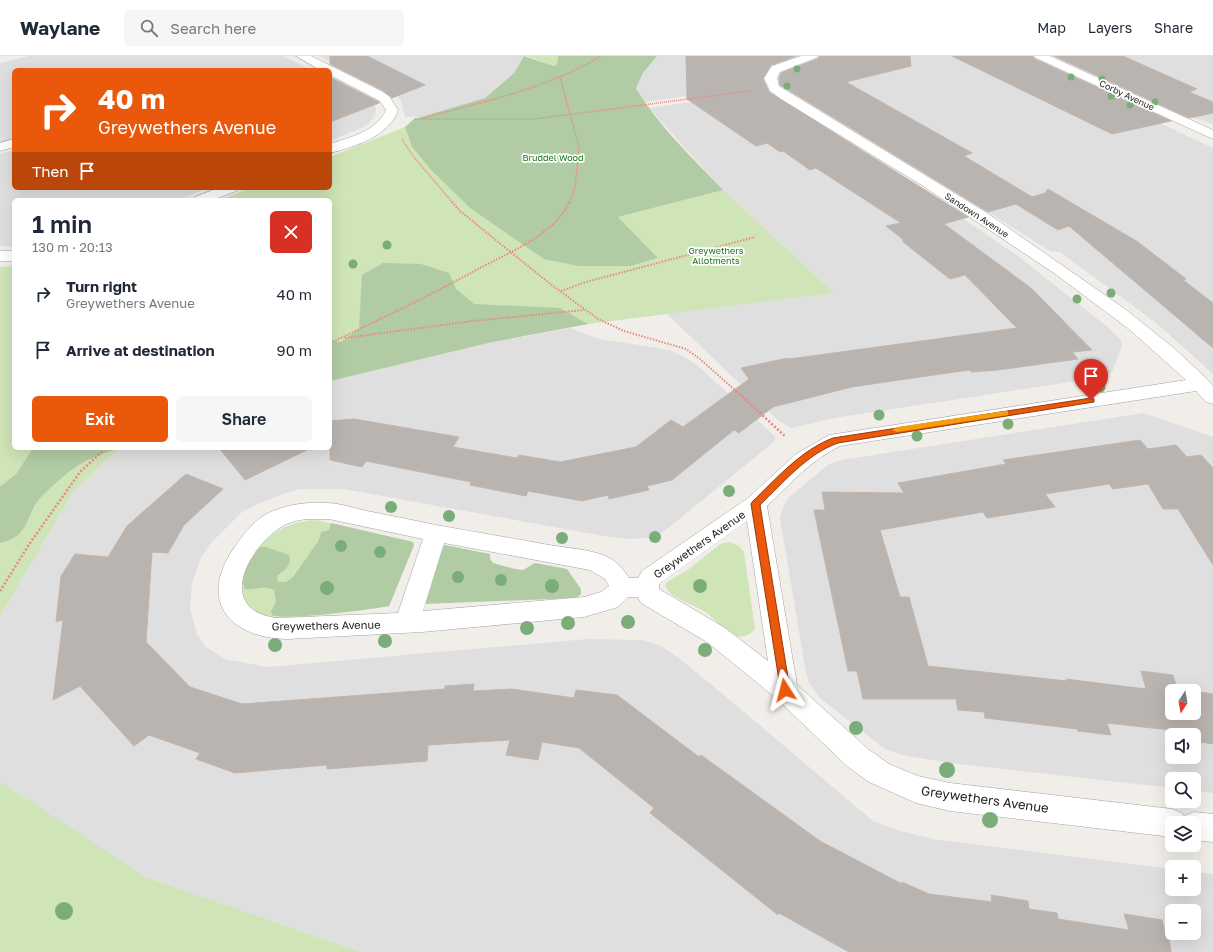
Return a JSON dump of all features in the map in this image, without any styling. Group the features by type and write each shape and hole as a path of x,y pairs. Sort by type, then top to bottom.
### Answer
{"street":[{"path":"302,56 325,68"},
{"path":"774,88 770,80 772,72 776,68 812,56"},
{"name":"Corby Avenue","path":"1040,56 1213,135"},
{"path":"332,72 385,99 392,110 390,118 375,130 332,148"},
{"name":"Sandown Avenue","path":"774,88 960,204 1059,270 1126,318 1207,391"},
{"path":"0,147 12,144"},
{"path":"205,198 226,190"},
{"path":"0,256 12,256"},
{"name":"Greywethers Avenue","path":"1165,822 950,797 916,789 879,773 858,758 785,690 716,635 650,596 646,587 650,578 756,504 807,456 820,446 855,436 1207,391"},
{"name":"Greywethers Avenue","path":"756,504 785,690"},
{"name":"Greywethers Avenue","path":"622,588 613,572 596,562 436,533 329,511 313,510 292,514 273,521 253,538 244,549 232,576 230,596 233,604 243,618 254,624 266,627 286,628 407,622 584,607 609,600 622,588 646,587"},
{"path":"407,622 436,533"},
{"path":"1201,827 1213,828"}],"path":[{"path":"601,56 560,77 516,92 422,119 528,119 570,115 774,88"},
{"path":"332,342 422,300 533,239 555,222 568,207 575,187 579,147 560,77"},
{"path":"390,118 413,156 460,211 510,252 560,292 598,319 624,331 686,349 700,359 807,456"},
{"path":"560,292 586,282 756,237"},
{"path":"341,338 472,321 585,310"},
{"path":"0,591 30,543 80,472 104,450"}],"shaded area":[{"path":"29,56 284,56 307,68 12,68 12,139 0,142 0,63"},
{"path":"319,56 524,56 514,73 485,98 421,117 405,117 401,100 393,94"},
{"path":"657,56 790,56 771,62 759,86 644,102 636,87 643,73"},
{"path":"833,56 1017,56 1213,148 1213,374 1155,322 1060,252 1050,251 966,198 785,71"},
{"path":"1054,56 1213,56 1213,124 1184,115"},
{"path":"332,81 372,103 376,108 375,116 366,126 332,140"},
{"path":"763,92 908,182 986,234 1019,257 1109,328 1121,340 1122,346 1112,372 1104,376 1090,379 834,418 791,428 779,421 667,314 834,293 723,190 649,108"},
{"path":"12,151 12,190 203,190 182,198 12,198 12,247 0,246 0,154"},
{"path":"570,328 599,339 672,351 686,358 697,365 775,436 775,441 662,533 650,538 628,539 598,535 344,489 300,489 280,495 242,512 210,544 201,558 192,583 190,608 197,635 205,646 224,659 268,667 588,639 643,640 663,647 681,660 873,821 897,830 933,839 1165,868 1165,896 1201,896 1201,873 1213,874 1213,952 361,952 145,877 0,781 0,617 73,492 117,450 332,450 332,381 492,342"},
{"path":"1144,413 1213,437 1213,793 1201,792 1201,772 1165,772 1165,787 949,763 902,755 885,749 820,698 809,683 805,668 780,519 782,510 788,498 829,464 841,460"}],"green space":[{"name":"Bruddel Wood","path":"524,56 554,66 557,64 558,56 657,56 643,73 636,88 665,129 723,190 618,217 658,258 631,266 578,266 544,259 470,208 431,170 412,147 405,127 414,119 485,98 514,73"},
{"path":"527,56 558,56 557,64 554,66"},
{"name":"Greywethers Allotments","path":"405,127 412,147 431,170 470,208 609,264 631,266 658,258 618,217 723,190 834,293 588,324 492,342 332,381 332,198 225,198 246,190 332,190 332,156"},
{"path":"383,263 421,264 449,273 456,289 474,304 560,308 588,324 492,342 332,381 332,341 341,342 359,329 362,275"},
{"path":"12,266 12,450 117,450 73,492 0,617 0,267"},
{"path":"32,450 112,450 78,465 67,473 41,497 23,530 10,540 0,543 0,487 17,473"},
{"path":"316,520 413,542 414,545 389,606 324,615 287,617 261,614 250,608 245,599 243,589 244,578 248,566 261,545 273,534 285,527 297,523"},
{"path":"331,523 413,542 414,545 389,606 310,616 293,617 272,615 271,611 276,602 274,590 263,588 245,589 243,578 249,561 260,547 266,547 289,555 289,565 277,576 278,582 286,582 293,577 319,540 321,532 329,530"},
{"path":"730,542 739,546 744,552 755,629 751,633 741,637 727,632 708,614 699,608 677,598 668,591 665,586 667,582 689,569 720,544"},
{"path":"445,545 490,554 490,559 493,563 515,569 523,570 535,563 567,569 581,589 581,594 576,598 424,604 442,546"},
{"path":"0,781 145,877 361,952 0,952"}],"building":[{"path":"330,56 367,56 425,85 392,98 382,90 330,64"},
{"path":"686,56 796,56 771,65 763,79 769,92 968,217 944,224 1031,288 1092,350 1072,352 1078,359 998,370 971,372 969,370 852,387 773,407 739,433 734,430 672,480 647,486 649,490 609,499 608,495 582,501 528,491 526,496 470,485 471,482 366,461 362,467 330,460 330,450 332,450 332,421 354,419 459,437 453,447 517,458 519,455 560,462 636,447 671,420 683,427 749,379 741,368 788,358 1017,328 965,275 950,279 902,241 905,241 886,226 901,223 816,168 810,170 783,151 780,152 767,143 756,146 687,99"},
{"path":"820,56 910,56 911,66 846,82 972,153 964,156 1032,197 1045,193 1048,189 1138,242 1186,279 1183,280 1213,303 1213,348 1069,226 1058,230 1016,204 988,212 780,85 779,78 781,73 817,59"},
{"path":"952,56 1032,56 1035,59 1171,121 1112,134"},
{"path":"1054,56 1123,56 1197,89 1189,92 1213,102 1213,113 1189,118"},
{"path":"332,78 379,102 332,121"},
{"path":"1140,440 1148,449 1176,445 1187,457 1201,455 1213,468 1213,565 1178,509 1163,509 1148,484 1113,489 1109,484 1045,494 1055,507 987,518 983,512 880,530 900,597 909,597 928,666 1067,681 1066,679 1146,689 1141,671 1173,675 1176,684 1165,684 1165,720 1201,720 1201,692 1213,694 1213,744 1201,742 1201,728 1165,728 1165,729 1107,723 1111,735 1078,731 1077,729 985,718 984,712 958,710 956,699 863,699 857,671 848,671 814,510 825,510 822,492 904,493 898,483 1006,464 1003,460"},
{"path":"221,450 307,450 245,480"},
{"path":"186,474 223,489 184,525 168,553 152,552 146,642 190,687 242,704 445,689 445,686 474,684 473,691 512,689 574,698 576,690 617,695 699,757 701,755 820,841 902,884 902,882 929,894 992,902 991,895 1028,901 1029,909 1057,913 1058,919 1129,930 1124,914 1162,920 1165,940 1170,940 1171,952 849,952 779,913 778,915 650,813 654,808 579,748 542,742 538,760 506,755 510,740 428,745 427,761 327,769 327,765 235,773 196,759 200,753 149,735 134,746 80,686 53,700 63,620 56,622 61,576 75,554 108,557 127,526"}],"slow traffic":[{"path":"897,430 1005,413"}],"route":[{"path":"785,690 756,504 807,456 820,446 836,440 1091,400"}]}
